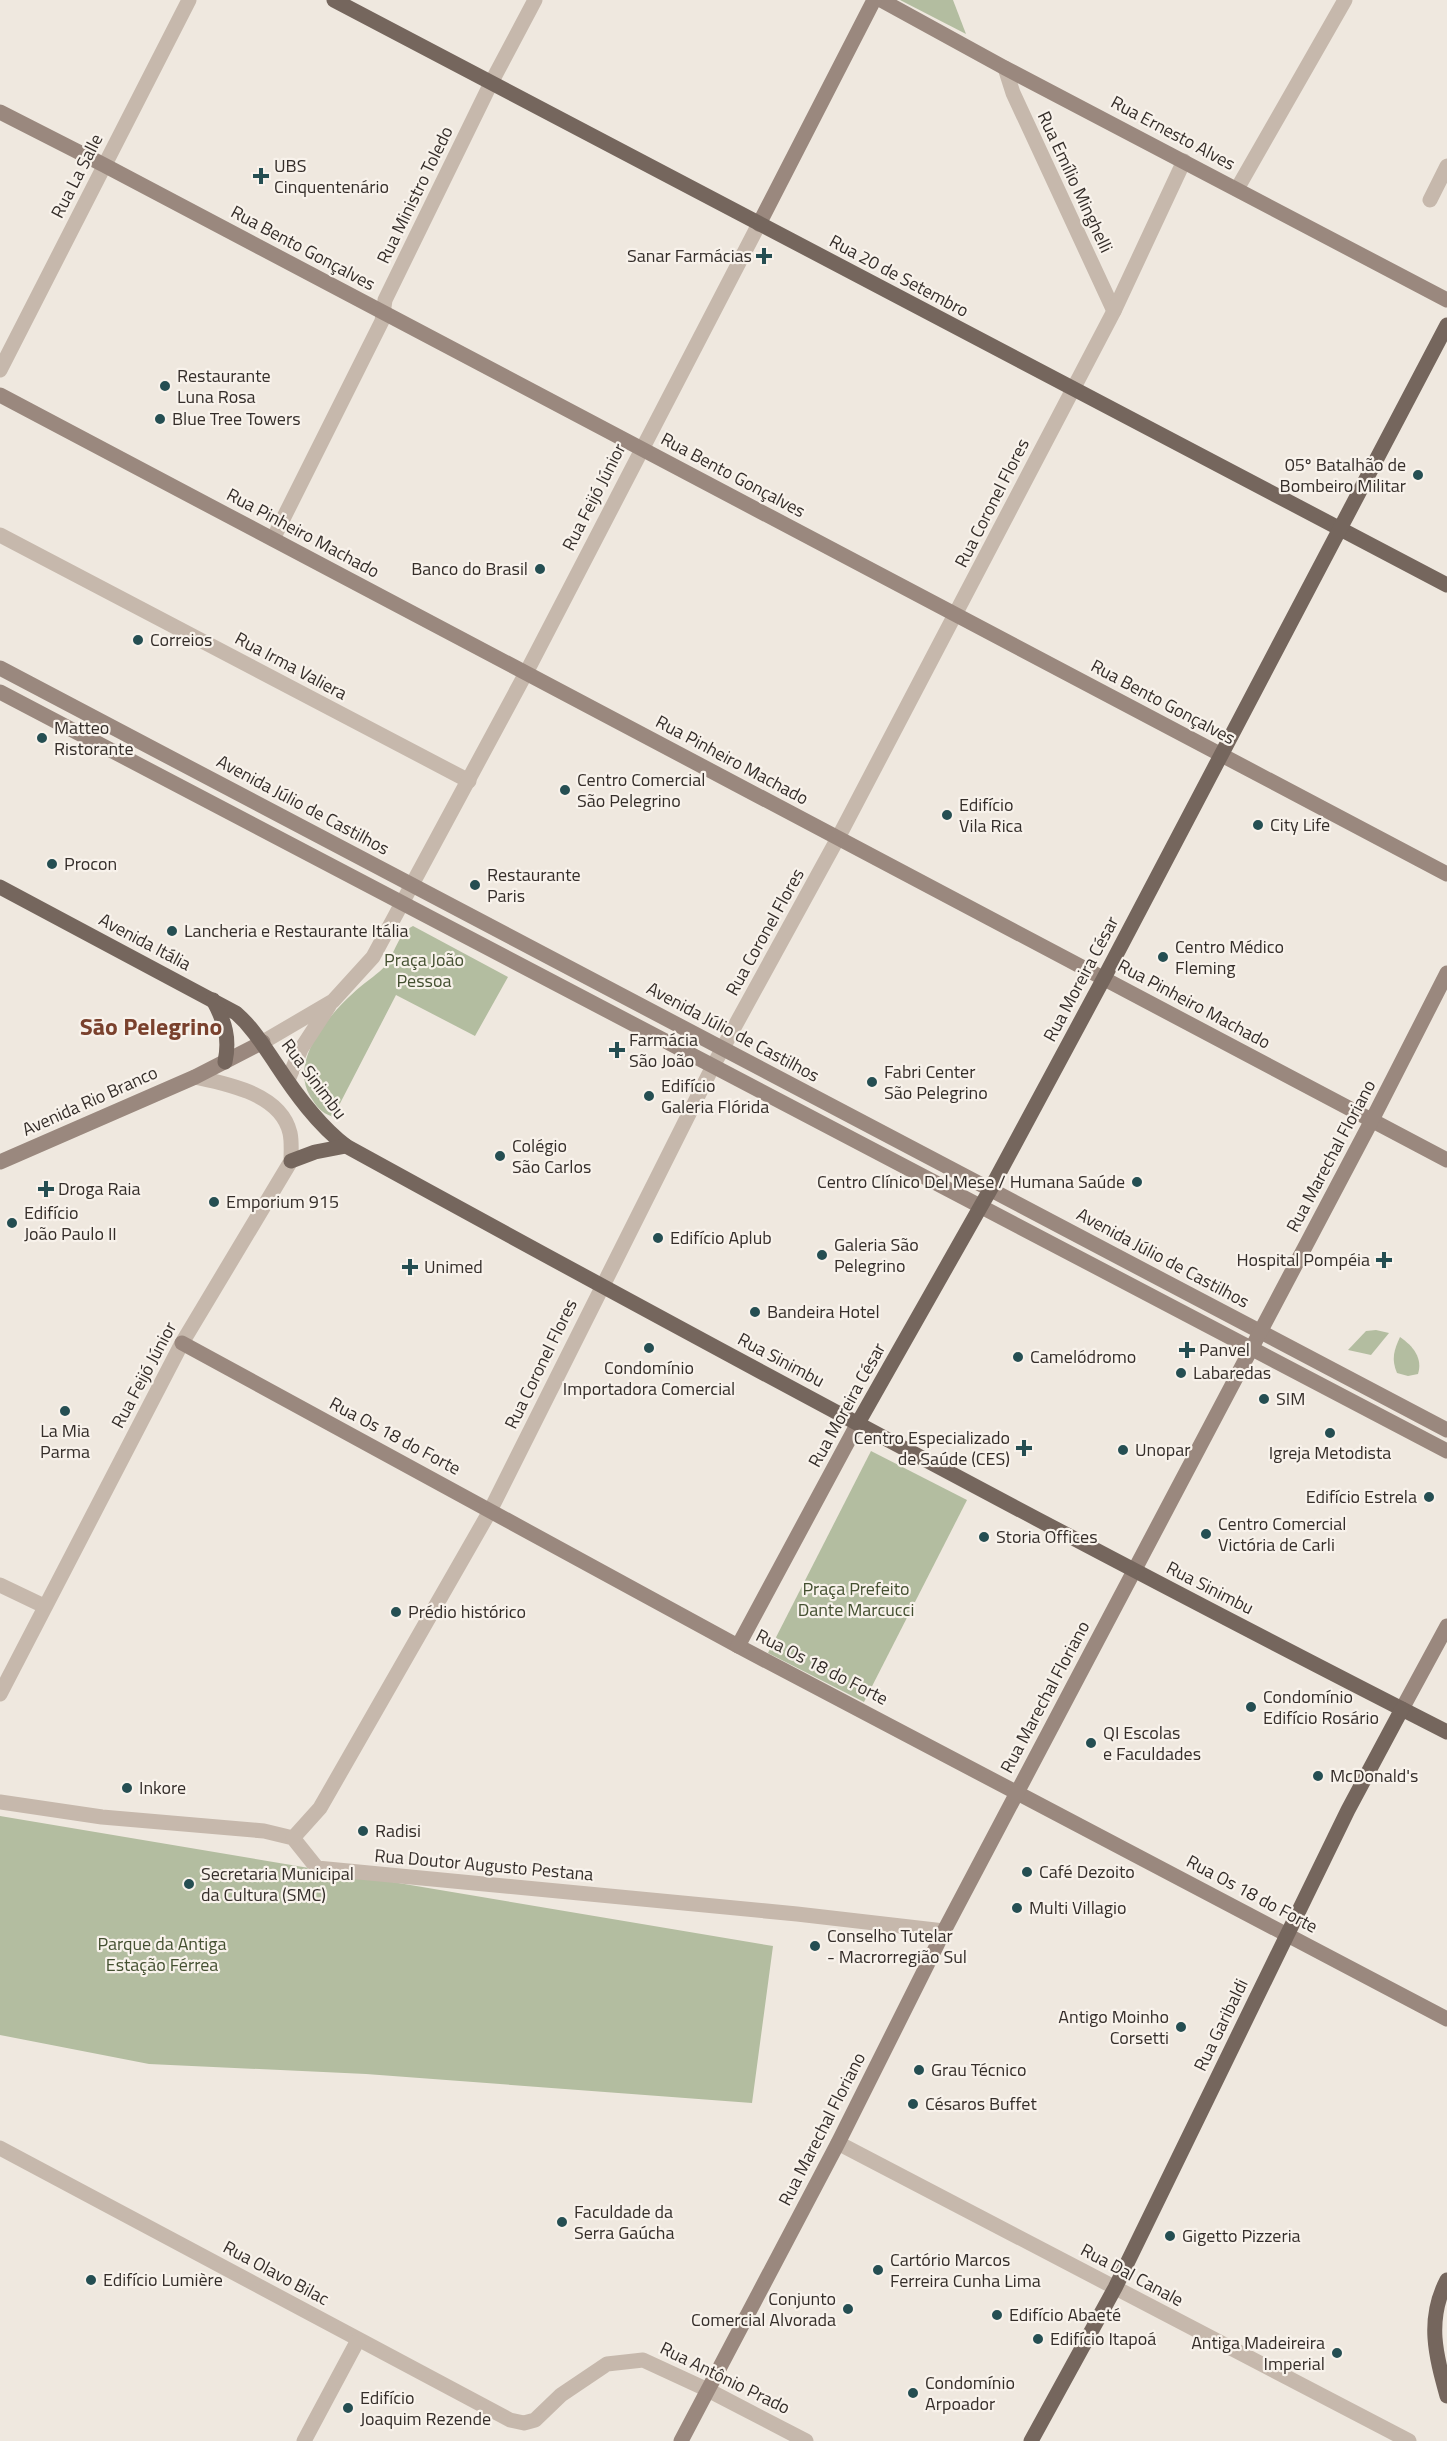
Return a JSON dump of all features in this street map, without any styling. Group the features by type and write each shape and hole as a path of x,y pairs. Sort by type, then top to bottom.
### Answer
{"main road":[{"name":"Rua 20 de Setembro","path":"334,0 1447,585"},
{"name":"Rua Moreira César","path":"858,1423 990,1190 1104,978 1447,325"},
{"name":"Avenida Itália","path":"0,887 213,1000 251,1026 262,1042"},
{"path":"213,1000 226,1030 228,1044 225,1062"},
{"name":"Rua Sinimbu","path":"262,1042 327,1130 346,1146 601,1286 1134,1571 1447,1732"},
{"path":"291,1161 315,1152 346,1146"},
{"name":"Rua Garibaldi","path":"1031,2441 1115,2288 1286,1935 1348,1810 1402,1709"},
{"path":"1447,2280 1433,2326 1434,2348 1447,2396"}],"street":[{"name":"Rua La Salle","path":"0,370 189,0"},
{"name":"Rua Ministro Toledo","path":"273,539 381,321 382,311 491,83 535,0"},
{"name":"Rua Feijó Júnior","path":"288,1080 301,1049 333,1001 373,957 404,904 874,0"},
{"name":"Rua Ernesto Alves","path":"881,0 1005,68 1447,300"},
{"path":"1237,189 1345,0"},
{"name":"Rua Emílio Minghelli","path":"1005,68 1012,93 1114,311"},
{"name":"Rua Bento Gonçalves","path":"0,112 382,311 1447,874"},
{"name":"Rua Coronel Flores","path":"293,1838 320,1808 490,1511 713,1066 838,838 1114,311 1184,161"},
{"path":"1430,200 1447,166"},
{"name":"Rua Pinheiro Machado","path":"0,394 1447,1160"},
{"name":"Rua Irma Valiera","path":"0,535 469,781"},
{"name":"Avenida Júlio de Castilhos","path":"0,668 1447,1430"},
{"path":"0,692 1443,1449 1447,1430"},
{"path":"71,729 81,711"},
{"path":"138,764 148,746"},
{"path":"199,797 210,778"},
{"path":"263,830 273,812"},
{"name":"Rua Marechal Floriano","path":"681,2441 838,2143 1017,1792 1372,1120 1447,973"},
{"path":"570,991 580,974"},
{"name":"Rua Feijó Júnior","path":"262,1042 333,1001"},
{"name":"Avenida Rio Branco","path":"0,1161 195,1077 262,1042"},
{"path":"195,1077 246,1091 262,1099 281,1115 290,1133 291,1161"},
{"path":"846,1136 855,1119"},
{"name":"Rua Feijó Júnior","path":"0,1694 182,1343 291,1161"},
{"path":"1054,1245 1063,1228"},
{"path":"1124,1282 1134,1265"},
{"name":"Rua Os 18 do Forte","path":"182,1343 738,1646 1447,2019"},
{"path":"1328,1389 1336,1372"},
{"name":"Rua Moreira César","path":"738,1646 858,1423"},
{"path":"0,1585 44,1606"},
{"name":"Rua Garibaldi","path":"1402,1709 1447,1626"},
{"path":"0,1802 102,1817 264,1831 293,1838"},
{"name":"Rua Doutor Augusto Pestana","path":"293,1838 317,1868 797,1914 944,1932"},
{"name":"Rua Dal Canale","path":"838,2143 1409,2441"},
{"name":"Rua Olavo Bilac","path":"0,2148 510,2420 524,2423 536,2420"},
{"path":"304,2441 358,2340"},
{"name":"Rua Antônio Prado","path":"536,2420 585,2377 607,2364 622,2360 643,2360 708,2390 806,2441"}],"green space":[{"path":"900,0 953,0 966,34"},
{"name":"Praça João Pessoa","path":"413,926 508,977 475,1036 396,995 333,1117 322,1111 310,1096 305,1082 305,1067 309,1051 327,1022 349,997 385,966 400,939"},
{"path":"1376,1330 1389,1333 1371,1355 1348,1350 1366,1331"},
{"path":"1400,1337 1416,1353 1419,1363 1418,1374 1408,1376 1397,1373 1394,1355"},
{"name":"Praça Prefeito Dante Marcucci","path":"871,1451 967,1500 864,1702 768,1653"},
{"name":"Parque da Antiga Estação Férrea","path":"0,1816 773,1946 752,2103 366,2074 149,2064 0,2035"}],"place":[{"name":"UBS Cinquentenário","path":"261,176"},
{"name":"Sanar Farmácias","path":"764,256"},
{"name":"Restaurante Luna Rosa","path":"165,386"},
{"name":"Blue Tree Towers","path":"160,419"},
{"name":"05º Batalhão de Bombeiro Militar","path":"1418,475"},
{"name":"Banco do Brasil","path":"540,569"},
{"name":"Correios","path":"138,640"},
{"name":"Matteo Ristorante","path":"42,738"},
{"name":"Centro Comercial São Pelegrino","path":"565,790"},
{"name":"Edifício Vila Rica","path":"947,815"},
{"name":"City Life","path":"1258,825"},
{"name":"Procon","path":"52,864"},
{"name":"Restaurante Paris","path":"475,885"},
{"name":"Lancheria e Restaurante Itália","path":"172,931"},
{"name":"Centro Médico Fleming","path":"1163,957"},
{"name":"Farmácia São João","path":"617,1050"},
{"name":"Fabri Center São Pelegrino","path":"872,1082"},
{"name":"Edifício Galeria Flórida","path":"649,1096"},
{"name":"Colégio São Carlos","path":"500,1156"},
{"name":"Centro Clínico Del Mese / Humana Saúde","path":"1137,1182"},
{"name":"Droga Raia","path":"46,1189"},
{"name":"Emporium 915","path":"214,1202"},
{"name":"Edifício João Paulo II","path":"12,1223"},
{"name":"Edifício Aplub","path":"658,1238"},
{"name":"Galeria São Pelegrino","path":"822,1255"},
{"name":"Hospital Pompéia","path":"1384,1260"},
{"name":"Unimed","path":"410,1267"},
{"name":"Bandeira Hotel","path":"755,1312"},
{"name":"Condomínio Importadora Comercial","path":"649,1348"},
{"name":"Panvel","path":"1187,1350"},
{"name":"Camelódromo","path":"1018,1357"},
{"name":"Labaredas","path":"1181,1373"},
{"name":"SIM","path":"1264,1399"},
{"name":"La Mia Parma","path":"65,1411"},
{"name":"Igreja Metodista","path":"1330,1433"},
{"name":"Centro Especializado de Saúde (CES)","path":"1024,1448"},
{"name":"Unopar","path":"1123,1450"},
{"name":"Edifício Estrela","path":"1429,1497"},
{"name":"Centro Comercial Victória de Carli","path":"1206,1534"},
{"name":"Storia Offices","path":"984,1537"},
{"name":"Prédio histórico","path":"396,1612"},
{"name":"Condomínio Edifício Rosário","path":"1251,1707"},
{"name":"QI Escolas e Faculdades","path":"1091,1743"},
{"name":"McDonald's","path":"1318,1776"},
{"name":"Inkore","path":"127,1788"},
{"name":"Radisi","path":"363,1831"},
{"name":"Café Dezoito","path":"1027,1872"},
{"name":"Secretaria Municipal da Cultura (SMC)","path":"189,1884"},
{"name":"Multi Villagio","path":"1017,1908"},
{"name":"Conselho Tutelar - Macrorregião Sul","path":"815,1946"},
{"name":"Antigo Moinho Corsetti","path":"1181,2027"},
{"name":"Grau Técnico","path":"919,2070"},
{"name":"Césaros Buffet","path":"913,2104"},
{"name":"Faculdade da Serra Gaúcha","path":"562,2222"},
{"name":"Gigetto Pizzeria","path":"1170,2236"},
{"name":"Cartório Marcos Ferreira Cunha Lima","path":"878,2270"},
{"name":"Edifício Lumière","path":"91,2280"},
{"name":"Conjunto Comercial Alvorada","path":"848,2309"},
{"name":"Edifício Abaeté","path":"997,2315"},
{"name":"Edifício Itapoá","path":"1038,2339"},
{"name":"Antiga Madeireira Imperial","path":"1337,2353"},
{"name":"Condomínio Arpoador","path":"913,2393"},
{"name":"Edifício Joaquim Rezende","path":"348,2408"}],"district":[{"name":"São Pelegrino","path":"151,1027"}]}
